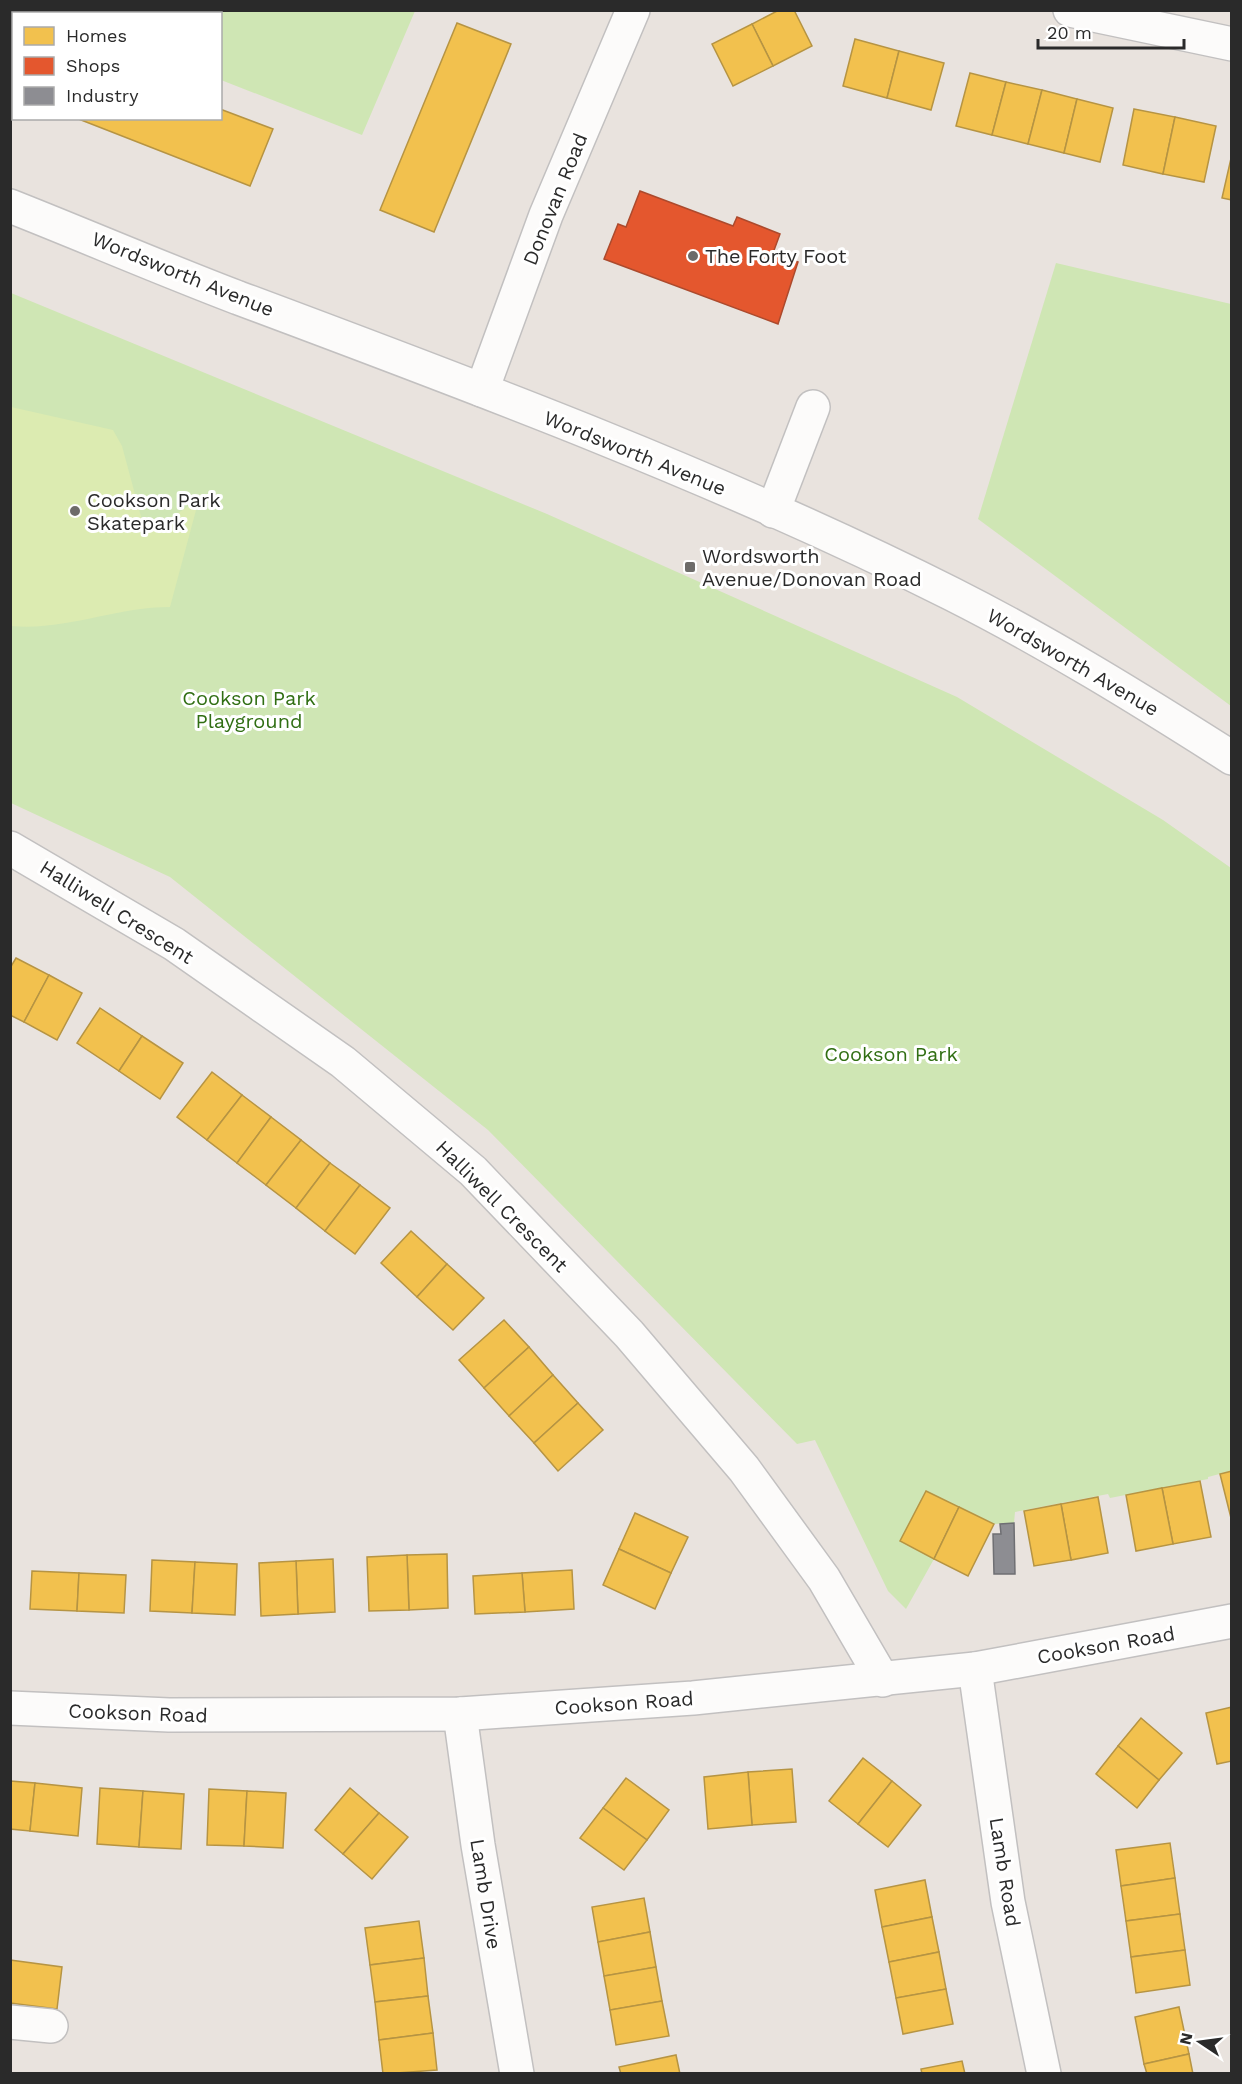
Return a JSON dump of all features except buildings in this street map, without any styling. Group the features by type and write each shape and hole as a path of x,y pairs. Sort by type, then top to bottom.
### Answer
{"street":[{"name":"Donovan Road","path":"482,390 546,215 633,10"},
{"path":"1070,10 1232,44"},
{"name":"Wordsworth Avenue","path":"10,206 233,296 482,390 773,511 956,596 1121,687 1232,758"},
{"path":"773,511 813,407"},
{"name":"Halliwell Crescent","path":"10,848 174,944 315,1042 343,1062 473,1171 629,1334 744,1469 824,1579 883,1680"},
{"name":"Cookson Road","path":"10,1708 169,1715 460,1714 693,1698 975,1669 1232,1621"},
{"name":"Lamb Road","path":"975,1669 1008,1902 1044,2073"},
{"name":"Lamb Drive","path":"460,1714 478,1845 517,2073"},
{"path":"10,2022 51,2026"}],"green space":[{"path":"415,10 362,135 222,80 222,12 39,11"},
{"path":"1056,263 1231,304 1231,706 978,519"},
{"name":"Cookson Park","path":"11,293 547,514 957,697 1163,820 1231,868 1231,1471 1208,1477 1208,1479 1110,1498 1108,1494 1015,1512 1014,1523 994,1524 934,1559 906,1609 888,1591 815,1440 797,1444 488,1130 170,877 11,803"},
{"name":"Cookson Park Skatepark","path":"11,407 113,430 122,446 143,524 156,528 199,499 170,607 130,611 51,625 11,626"}],"place":[{"name":"The Forty Foot","path":"693,256"},
{"name":"Cookson Park Skatepark","path":"75,511"},
{"name":"Wordsworth Avenue/Donovan Road","path":"690,567"}],"park label":[{"name":"Cookson Park Playground","path":"249,710"}]}
